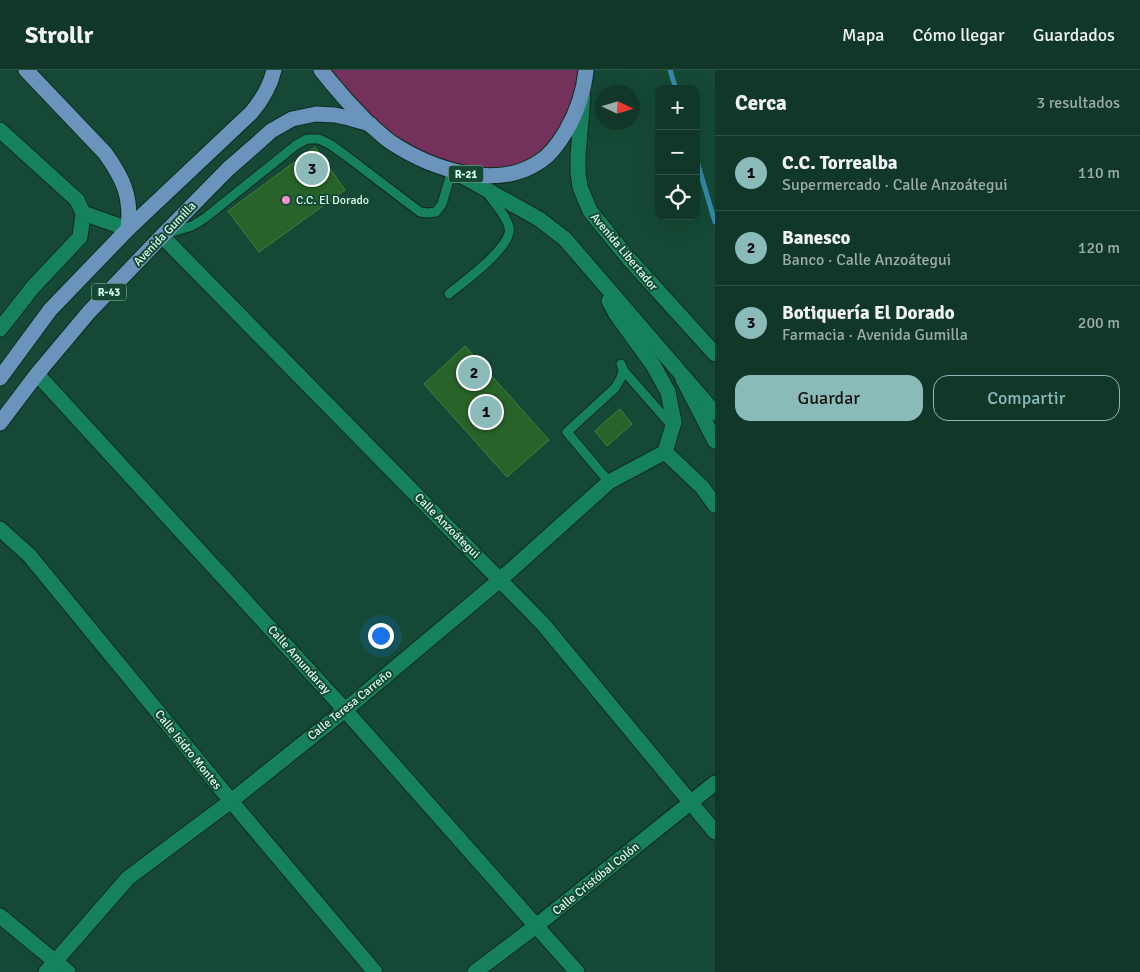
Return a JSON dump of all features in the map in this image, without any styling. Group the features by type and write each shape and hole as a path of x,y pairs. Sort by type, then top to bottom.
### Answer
{"main road":[{"path":"26,70 105,153 115,167 123,182 128,200 130,214 128,229"},
{"name":"R-43","path":"0,378 50,310 128,229 260,102 268,89 274,70"},
{"name":"R-21","path":"321,70 338,91 370,124 391,142 409,153 430,163 452,170 470,174 501,176 527,169 540,162 560,142 578,108 586,70"},
{"name":"Avenida Gumilla","path":"0,423 37,374 89,312 228,169 261,140 292,119 316,114 336,115 370,124"}],"street":[{"name":"Avenida Libertador","path":"586,70 578,155 580,187 585,200 590,211 628,259 715,354"},
{"path":"0,130 78,200 82,213 80,237 33,287 0,329"},
{"path":"452,170 526,211 551,227 565,239 715,413"},
{"path":"82,213 128,229"},
{"name":"Calle Anzoátegui","path":"162,236 543,624 715,832"},
{"path":"594,273 616,314 653,365 668,392 674,422 665,452 702,488 715,505"},
{"path":"678,371 715,441"},
{"name":"Calle Amundaray","path":"37,374 345,710 577,972"},
{"name":"Calle Teresa Carreño","path":"50,966 128,878 231,801 345,710 501,580 609,482 665,452"},
{"name":"Calle Isidro Montes","path":"0,529 29,555 231,801 375,972"},
{"name":"Calle Cristóbal Colón","path":"475,972 536,926 715,783"},
{"path":"0,916 50,966 68,972"}],"lane":[{"path":"162,236 192,226 205,218 296,145 307,139 319,139 346,155 420,212 436,212 442,204 452,170"},
{"path":"449,294 483,266 505,244 509,237 510,228 507,221 484,189"},
{"path":"609,482 566,432 615,388 621,378 622,367 673,427"}],"shaded area":[{"path":"327,70 582,70 567,120 537,158 501,171 453,166 393,139"}],"building":[{"name":"C.C. El Dorado","path":"315,147 345,190 259,252 228,211"},
{"path":"465,346 549,440 507,477 424,384"},
{"path":"620,409 632,424 607,446 595,431"}],"waterway":[{"path":"670,70 675,85"},
{"path":"700,171 715,222"}],"place":[{"name":"Botiquería El Dorado","path":"312,169"},
{"name":"C.C. El Dorado","path":"286,200"},
{"name":"Banesco","path":"474,373"},
{"name":"C.C. Torrealba","path":"486,412"}]}
